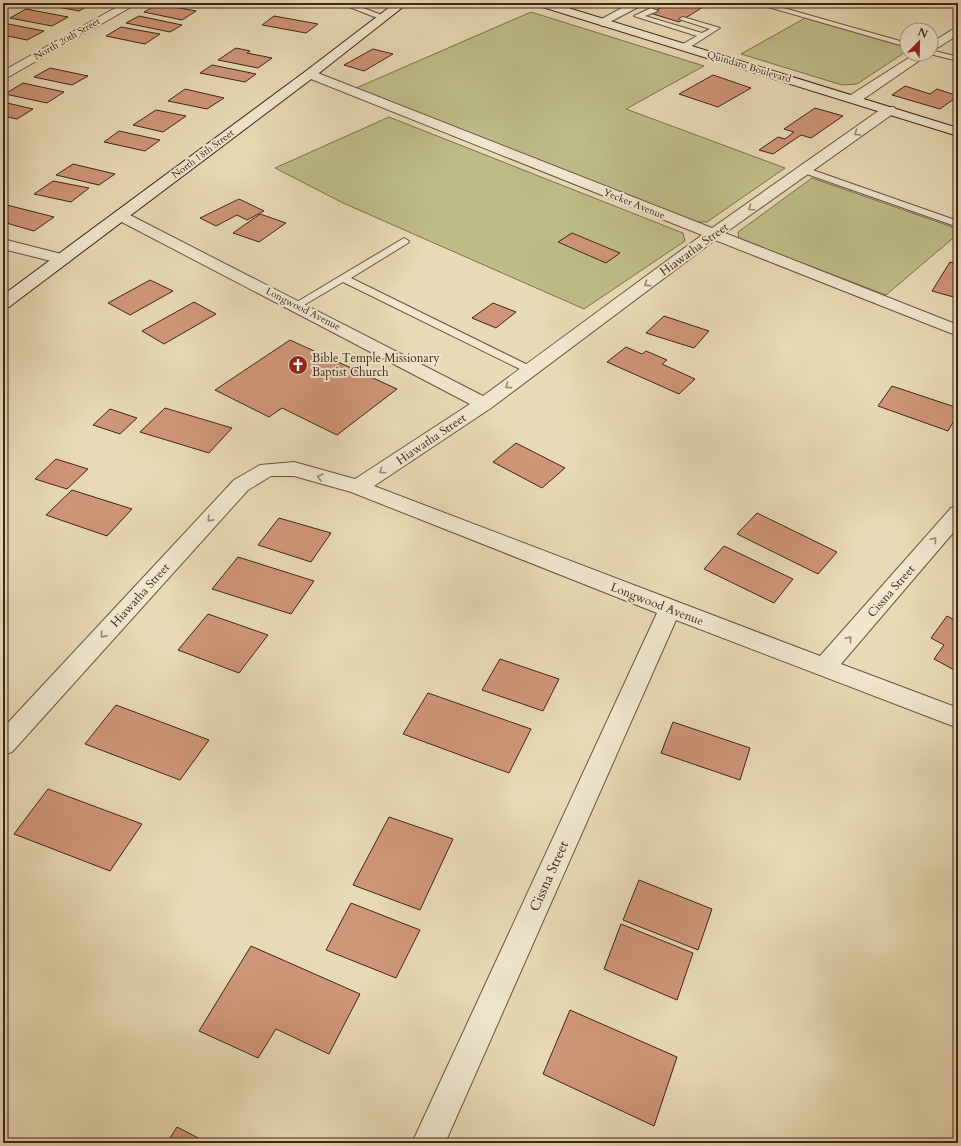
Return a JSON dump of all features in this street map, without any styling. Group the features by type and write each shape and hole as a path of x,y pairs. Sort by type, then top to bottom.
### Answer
{"street":[{"name":"North 20th Street","path":"3,76 132,3"},
{"name":"North 18th Street","path":"3,303 310,74 402,3"},
{"name":"Quindaro Boulevard","path":"540,3 958,132"},
{"path":"602,22 638,4"},
{"path":"939,43 958,30"},
{"path":"854,100 911,62"},
{"name":"Yecker Avenue","path":"310,74 958,332"},
{"name":"Hiawatha Street","path":"3,745 241,485 267,470 294,469 358,487 484,404 712,235 889,110"},
{"name":"Longwood Avenue","path":"121,216 484,404"},
{"path":"3,244 63,259"},
{"name":"Longwood Avenue","path":"358,487 670,610 958,718"},
{"name":"Cissna Street","path":"824,668 958,513"},
{"name":"Cissna Street","path":"428,1143 670,610"}],"lane":[{"path":"343,3 384,18"},
{"path":"758,3 899,43"},
{"path":"638,4 655,9 638,16 704,36"},
{"path":"684,48 716,28 687,17"},
{"path":"939,54 958,59"},
{"path":"804,170 958,224"},
{"path":"295,306 404,241"},
{"path":"343,278 530,370"}],"shaded area":[{"path":"531,12 704,66 626,109 785,168 707,222 696,222 356,88"},
{"path":"805,18 899,45 899,56 857,84 842,85 741,54"},
{"path":"389,117 683,233 685,241 584,309 343,203 275,168"},
{"path":"812,178 958,229 958,234 886,295 739,239 738,232"}],"building":[{"path":"49,3 93,3 79,11 46,5"},
{"path":"674,3 690,3 703,7 679,22 650,13"},
{"path":"158,4 196,11 182,20 144,12"},
{"path":"26,9 68,17 52,26 10,18"},
{"path":"139,16 182,25 170,32 126,23"},
{"path":"274,16 318,24 306,33 262,25"},
{"path":"3,23 44,31 27,40 3,35"},
{"path":"121,27 160,34 145,44 106,36"},
{"path":"236,48 250,51 247,53 272,58 258,68 218,60"},
{"path":"373,49 393,54 364,71 344,65"},
{"path":"212,65 256,74 245,82 200,73"},
{"path":"50,68 88,76 72,85 34,77"},
{"path":"713,75 751,88 718,107 679,94"},
{"path":"23,83 64,92 47,103 5,94"},
{"path":"905,86 930,94 937,89 958,96 940,109 892,95"},
{"path":"185,89 224,98 207,109 168,101"},
{"path":"3,102 33,109 17,119 3,116"},
{"path":"815,108 843,116 811,138 801,135 773,154 759,150 778,137 785,139 794,132 784,129"},
{"path":"156,110 186,116 163,132 133,125"},
{"path":"119,131 160,140 145,151 104,142"},
{"path":"73,164 115,174 99,185 56,175"},
{"path":"53,181 89,188 71,202 34,194"},
{"path":"239,199 264,211 247,220 237,215 216,226 200,218"},
{"path":"3,204 54,217 34,231 3,222"},
{"path":"260,214 286,223 259,242 233,233"},
{"path":"572,233 620,253 606,263 558,242"},
{"path":"950,262 958,264 957,298 932,291"},
{"path":"150,280 173,291 130,315 108,303"},
{"path":"194,302 216,314 164,344 142,331"},
{"path":"493,303 516,312 496,328 472,318"},
{"path":"664,316 709,331 694,348 646,333"},
{"name":"Bible Temple Missionary Baptist Church","path":"290,340 397,389 337,435 282,408 269,417 215,390"},
{"path":"626,347 642,354 646,351 667,360 662,364 695,379 679,394 607,362"},
{"path":"892,386 958,408 958,414 948,431 878,406"},
{"path":"165,408 232,428 209,453 140,432"},
{"path":"110,409 137,418 120,434 93,425"},
{"path":"516,443 565,468 542,488 493,462"},
{"path":"56,459 88,469 67,489 35,479"},
{"path":"72,490 132,509 107,536 46,515"},
{"path":"757,513 837,552 818,574 737,534"},
{"path":"279,518 331,533 311,562 258,545"},
{"path":"724,546 793,579 774,603 704,569"},
{"path":"238,557 314,581 291,614 212,589"},
{"path":"208,614 268,635 239,673 178,650"},
{"path":"947,616 958,622 958,672 934,659 944,645 931,638"},
{"path":"500,659 559,679 543,711 482,690"},
{"path":"428,693 531,729 509,773 403,734"},
{"path":"116,705 209,740 180,780 85,744"},
{"path":"673,722 750,748 740,780 661,753"},
{"path":"48,789 142,824 110,871 14,834"},
{"path":"389,817 453,839 420,910 353,885"},
{"path":"639,880 712,909 698,950 623,920"},
{"path":"351,903 420,930 396,978 326,950"},
{"path":"621,924 693,953 677,1000 604,969"},
{"path":"251,946 360,994 329,1054 276,1029 258,1058 199,1031"},
{"path":"570,1010 677,1057 654,1126 543,1074"},
{"path":"177,1127 208,1143 167,1143"}],"place":[{"name":"Bible Temple Missionary Baptist Church","path":"298,365"}]}
